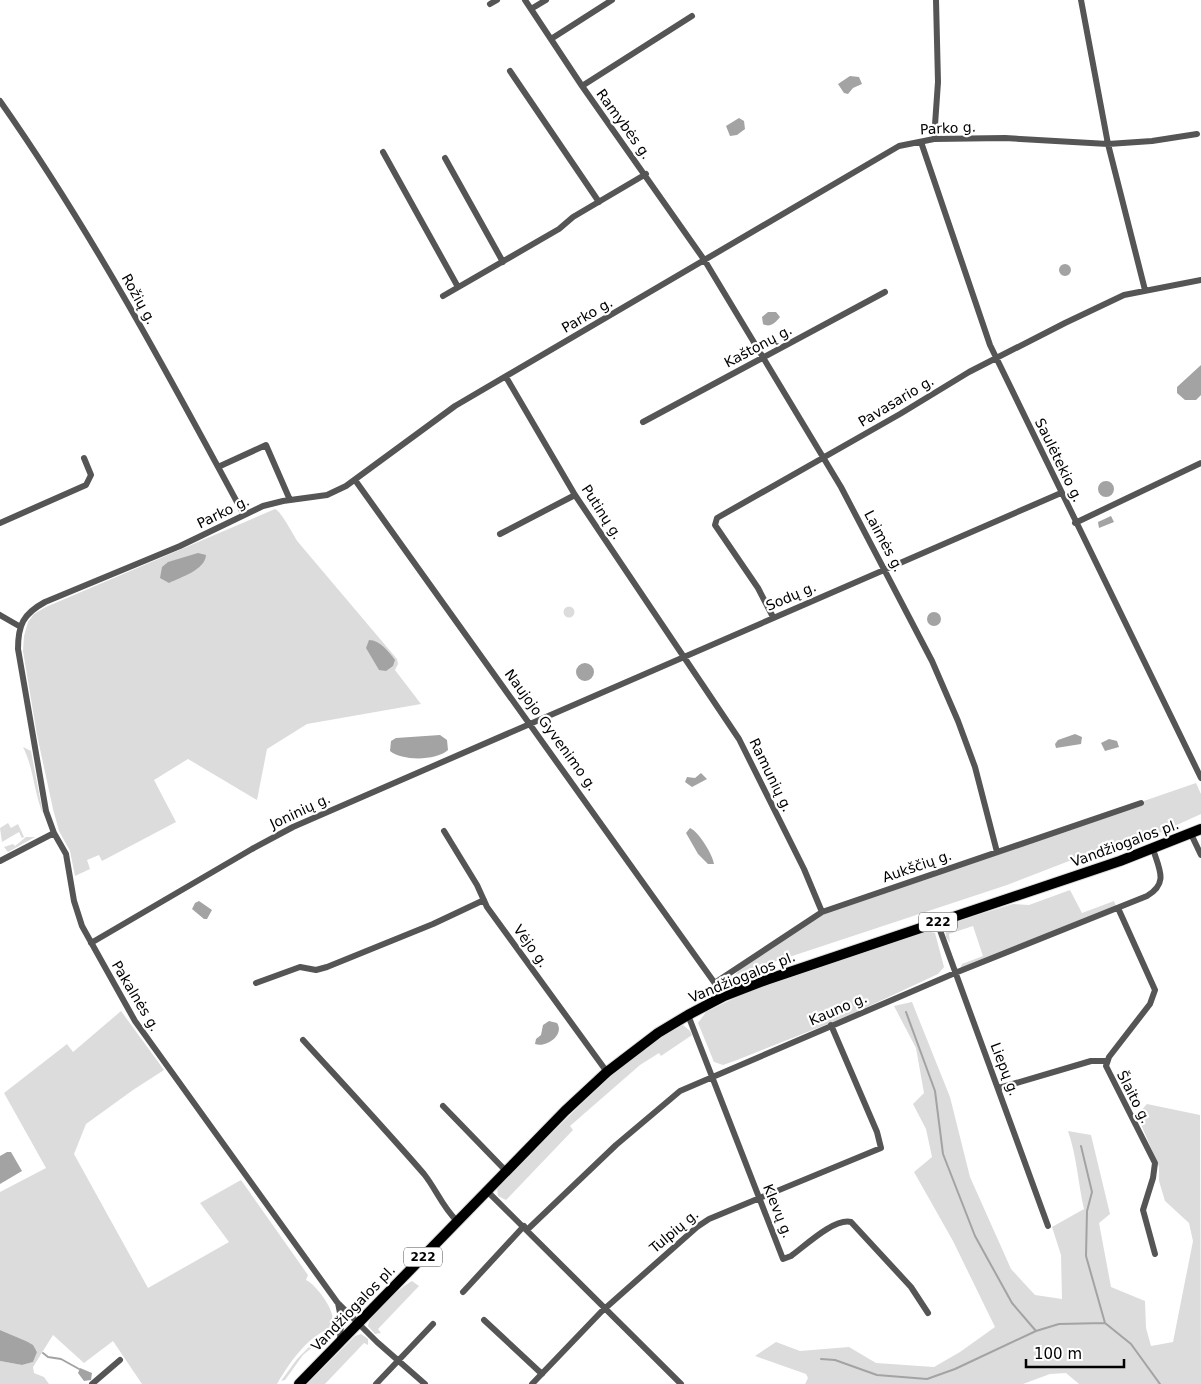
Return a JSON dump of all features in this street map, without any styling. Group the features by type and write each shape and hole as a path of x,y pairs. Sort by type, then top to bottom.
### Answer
{"main road":[{"name":"Vandžiogalos pl.","path":"300,1384 506,1171 607,1072 658,1033 688,1014 724,996 782,974 1153,849 1201,829"}],"street":[{"path":"490,4 497,0"},
{"name":"Ramybės g.","path":"525,0 582,86 646,174 704,261"},
{"path":"531,9 546,0"},
{"path":"551,39 612,0"},
{"path":"934,139 938,82 936,0"},
{"path":"1081,0 1108,144 1145,290"},
{"path":"582,86 692,16"},
{"path":"510,71 599,202"},
{"name":"Rožių g.","path":"0,101 60,188 124,296 244,515"},
{"name":"Parko g.","path":"19,626 28,613 45,602 180,546 244,515 274,503 332,493 354,480 432,420 906,143 934,139 1024,138 1108,144 1152,141 1198,134"},
{"name":"Saulėtekio g.","path":"921,142 971,294 995,357 1201,778"},
{"path":"383,152 458,286"},
{"path":"444,158 503,262"},
{"path":"443,296 559,229 573,217 646,174"},
{"name":"Laimės g.","path":"704,261 841,487 932,661 975,766 997,852"},
{"name":"Pavasario g.","path":"773,617 758,588 715,525 715,521 995,357 1102,305 1145,290 1201,280"},
{"name":"Kaštonų g.","path":"643,422 885,292"},
{"name":"Putinų g.","path":"506,377 575,494 684,657"},
{"path":"218,467 266,444 290,500"},
{"path":"0,523 51,499 84,487 91,476 84,458"},
{"path":"1075,523 1201,463"},
{"name":"Naujojo Gyvenimo g.","path":"354,480 716,982 724,996"},
{"name":"Sodų g.","path":"530,723 1061,493"},
{"path":"500,534 575,494"},
{"path":"0,615 19,626"},
{"name":"Pakalnės g.","path":"19,626 18,649 46,811 54,833 66,854 75,909 91,943 135,1022 337,1302 425,1384"},
{"name":"Ramunių g.","path":"684,657 740,740 804,869 822,912"},
{"name":"Joninių g.","path":"91,943 286,831 530,723"},
{"name":"Aukščių g.","path":"716,982 822,912 1141,803"},
{"name":"Vėjo g.","path":"444,831 484,900 607,1072"},
{"path":"0,861 54,833"},
{"path":"1191,834 1201,855"},
{"name":"Kauno g.","path":"463,1292 526,1228 664,1103 680,1091 712,1075 955,973 1147,896 1159,887 1160,875 1153,849"},
{"path":"256,983 300,967 316,970 327,968 428,927 484,900"},
{"name":"Šlaito g.","path":"1118,908 1154,986 1155,994 1150,1004 1106,1062 1109,1076 1154,1163 1153,1178 1143,1210 1154,1254"},
{"name":"Liepų g.","path":"938,922 1048,1226"},
{"name":"Klevų g.","path":"688,1014 784,1259 835,1224 845,1221 850,1222 911,1287 928,1313"},
{"name":"Tulpių g.","path":"532,1384 607,1307 697,1226 708,1219 881,1148 877,1132 831,1025"},
{"path":"303,1040 395,1140 434,1187 449,1214 457,1221"},
{"path":"999,1088 1091,1061 1106,1062"},
{"path":"443,1106 506,1171"},
{"path":"487,1191 607,1307 681,1384"},
{"path":"337,1302 341,1318 340,1342"},
{"path":"484,1320 542,1374"},
{"path":"376,1384 433,1324"},
{"path":"92,1384 120,1360"}],"shaded area":[{"path":"850,76 859,77 862,84 853,88 848,94 844,93 838,84"},
{"path":"739,118 744,121 745,129 737,135 730,136 726,126"},
{"path":"1063,264 1067,264 1071,270 1067,276 1063,276 1059,272 1059,268"},
{"path":"768,312 776,312 780,317 770,325 763,324 762,317"},
{"path":"1201,365 1201,395 1196,400 1185,400 1177,393 1177,387"},
{"path":"1103,481 1109,481 1114,486 1112,495 1103,497 1098,492 1098,486"},
{"path":"275,509 284,519 298,542 397,659 398,664 395,670 421,704 307,724 267,749 257,800 188,759 154,780 176,822 102,861 99,855 87,860 90,869 75,876 70,851 59,831 53,809 37,735 23,651 24,636 28,622 34,614 46,607"},
{"path":"1111,516 1114,522 1099,528 1098,522"},
{"path":"198,553 206,555 205,560 197,569 169,583 160,578 162,567 168,562"},
{"path":"569,606 575,612 569,618 563,612"},
{"path":"934,612 939,614 941,619 939,624 934,626 929,624 927,619 929,614"},
{"path":"369,640 377,642 387,650 395,660 393,666 386,671 379,670 366,648"},
{"path":"585,663 591,666 594,672 591,678 585,681 579,678 576,672 579,666"},
{"path":"1075,734 1082,737 1081,744 1056,748 1055,744 1058,740"},
{"path":"440,735 447,740 448,750 443,754 428,758 410,758 402,757 390,751 391,741 396,738"},
{"path":"1109,739 1117,741 1119,747 1105,751 1101,743"},
{"path":"23,747 31,751 43,814 27,755"},
{"path":"701,773 707,779 692,787 685,782 687,777 695,778"},
{"path":"1196,783 1201,794 1201,814 1159,833 1095,851 1007,885 735,975 749,959 822,912"},
{"path":"8,823 11,828 18,824 24,837 22,838 19,832 2,842 0,828"},
{"path":"690,828 694,830 705,844 714,864 708,864 698,854 686,833"},
{"path":"26,837 35,837 8,852 4,847 13,844 15,846"},
{"path":"1070,890 1082,913 1114,901 1116,906 960,969 962,964 983,956 973,926 949,934 950,943 946,937 945,925 1013,904 1029,905"},
{"path":"199,901 212,910 207,919 204,919 192,909 195,903"},
{"path":"927,931 935,933 944,967 938,974 848,1016 737,1060 723,1065 714,1062 698,1023 706,1012 747,992"},
{"path":"912,1002 950,1097 970,1177 1011,1269 1035,1295 1062,1299 1061,1255 1052,1227 1084,1209 1068,1131 1091,1135 1110,1214 1099,1223 1111,1287 1145,1301 1146,1328 1151,1346 1173,1342 1193,1241 1189,1223 1165,1201 1159,1181 1159,1167 1137,1115 1147,1104 1200,1115 1201,1384 1079,1384 1066,1373 1050,1374 1023,1384 805,1384 808,1378 806,1374 755,1356 776,1342 800,1351 849,1347 876,1363 934,1367 960,1352 995,1327 953,1241 914,1172 932,1157 926,1129 913,1104 924,1093 916,1048 894,1006"},
{"path":"121,1011 164,1070 86,1124 74,1154 148,1288 229,1242 200,1203 241,1180 308,1275 306,1280 316,1288 327,1302 333,1317 333,1324 330,1329 314,1337 306,1344 277,1384 142,1384 113,1341 84,1363 53,1335 33,1367 34,1373 44,1377 49,1384 0,1384 0,1361 22,1365 33,1362 37,1351 26,1341 0,1330 0,1192 46,1168 4,1093 67,1044 73,1052"},
{"path":"549,1021 557,1023 559,1028 556,1036 553,1040 544,1044 535,1044 536,1039 541,1035 543,1025"},
{"path":"683,1025 692,1035 661,1056 659,1053 640,1065 570,1126 573,1130 506,1200 498,1196 497,1188 499,1185 609,1078 653,1041"},
{"path":"11,1152 22,1171 0,1184 0,1156"},
{"path":"412,1281 419,1286 378,1329 381,1333 375,1334 368,1326 374,1315 379,1308"},
{"path":"0,1330 33,1345 37,1352 33,1362 22,1365 0,1361"},
{"path":"361,1334 368,1339 368,1345 364,1343 325,1384 307,1384 355,1336"},
{"path":"313,1343 315,1345 303,1355 285,1380 281,1381 297,1359"},
{"path":"80,1368 92,1373 91,1380 84,1381 78,1373"}],"waterway":[{"path":"906,1012 935,1091 943,1154 975,1236 1012,1303 1036,1331"},
{"path":"1081,1146 1092,1192 1087,1211 1086,1256 1105,1323"},
{"path":"821,1359 835,1360 877,1375 927,1379 955,1369 1036,1331 1059,1324 1105,1323 1131,1344 1160,1384"},
{"path":"43,1353 48,1357 61,1359 79,1369"}]}
